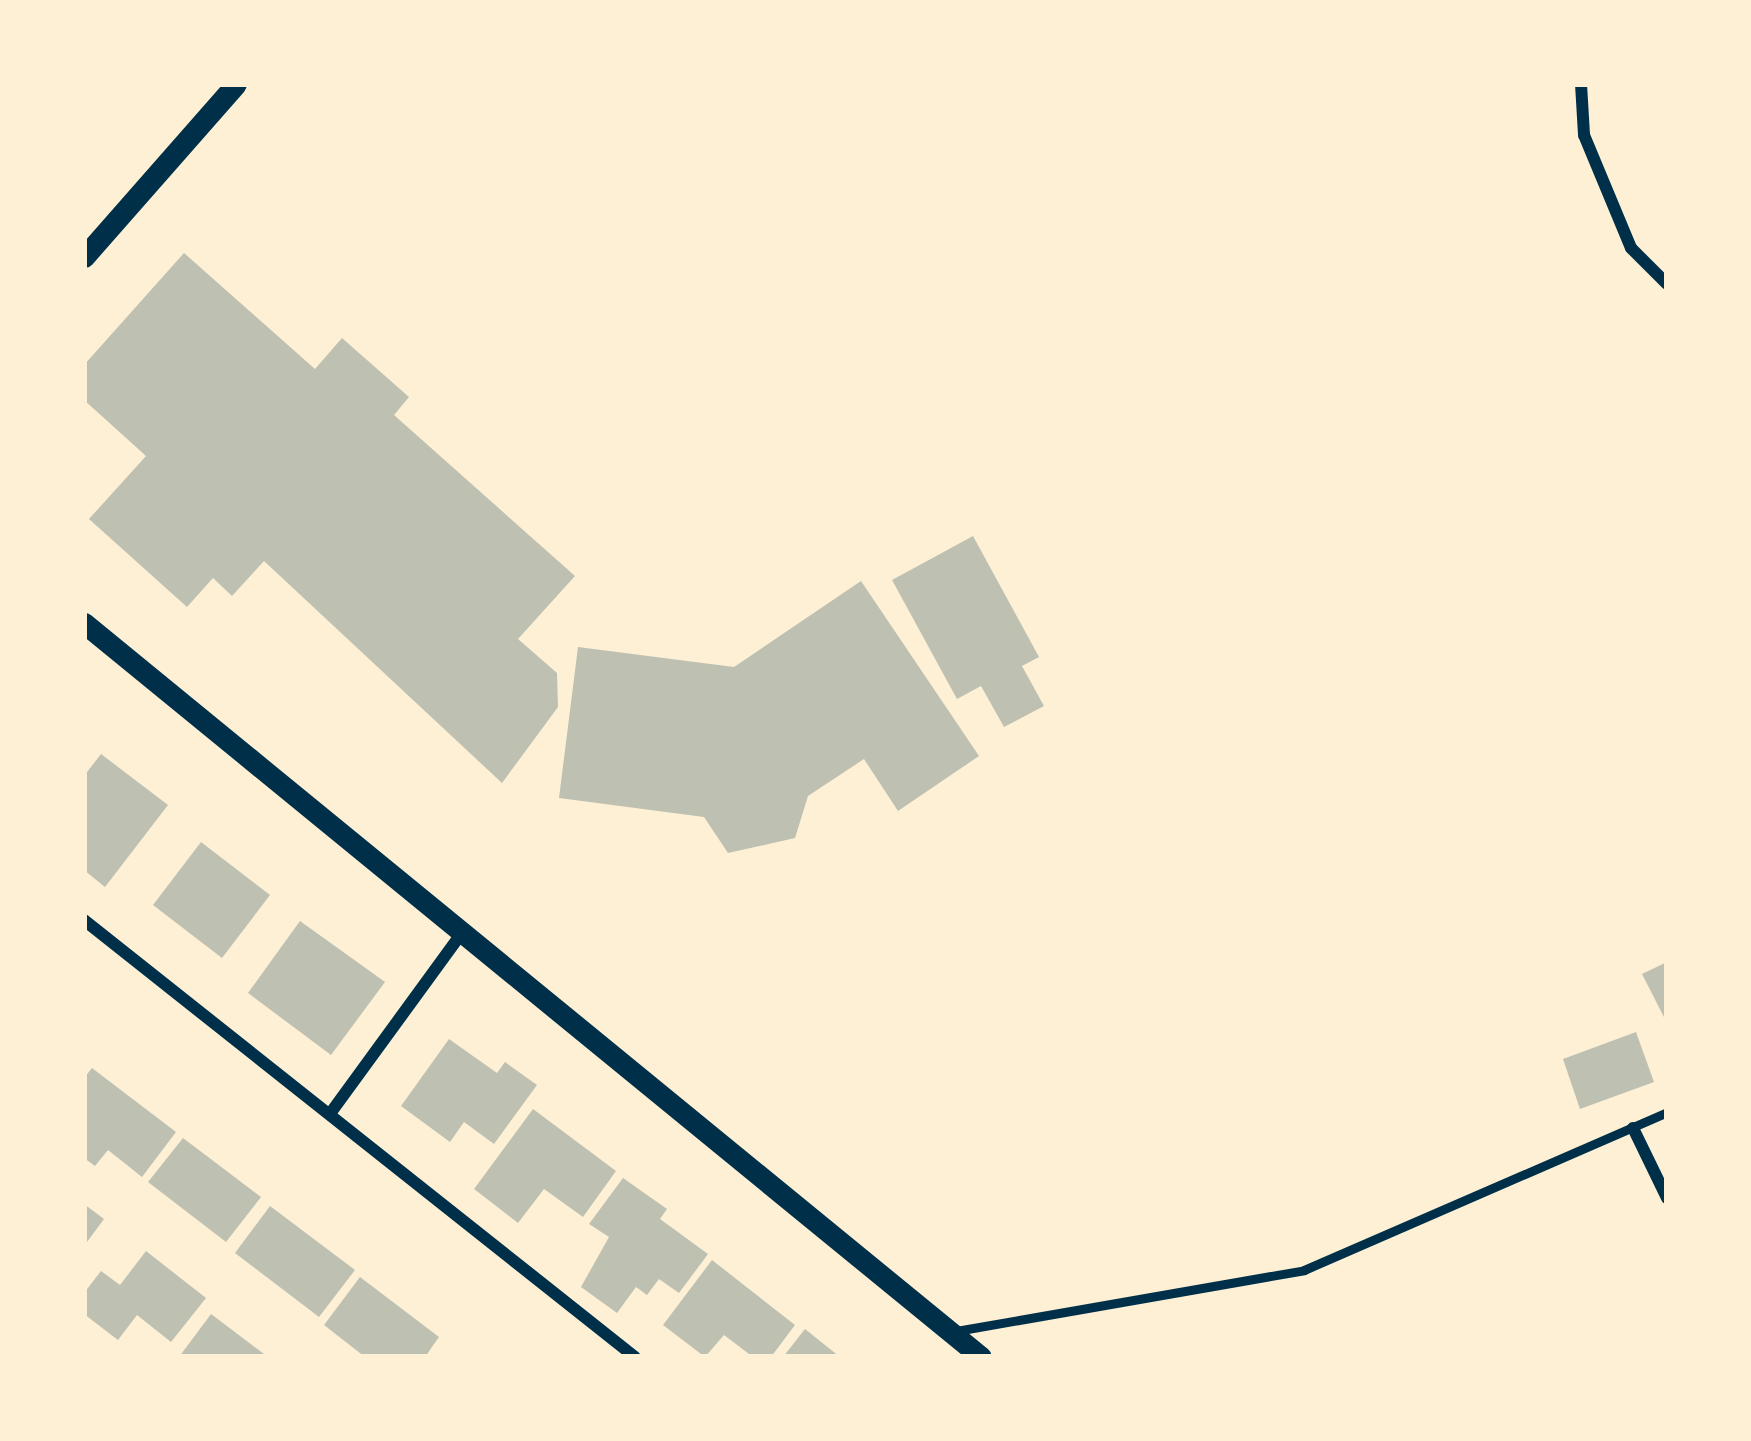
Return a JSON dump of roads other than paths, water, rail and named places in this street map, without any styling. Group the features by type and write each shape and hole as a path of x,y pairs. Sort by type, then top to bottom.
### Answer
{"street":[{"path":"84,257 236,84"},
{"path":"1581,84 1584,135 1631,248 1667,284"},
{"path":"84,623 459,938 980,1357"},
{"path":"84,920 332,1111 635,1357"},
{"path":"332,1111 459,938"},
{"path":"1634,1128 1667,1198"}],"lane":[{"path":"950,1332 1304,1270 1667,1112"}]}
